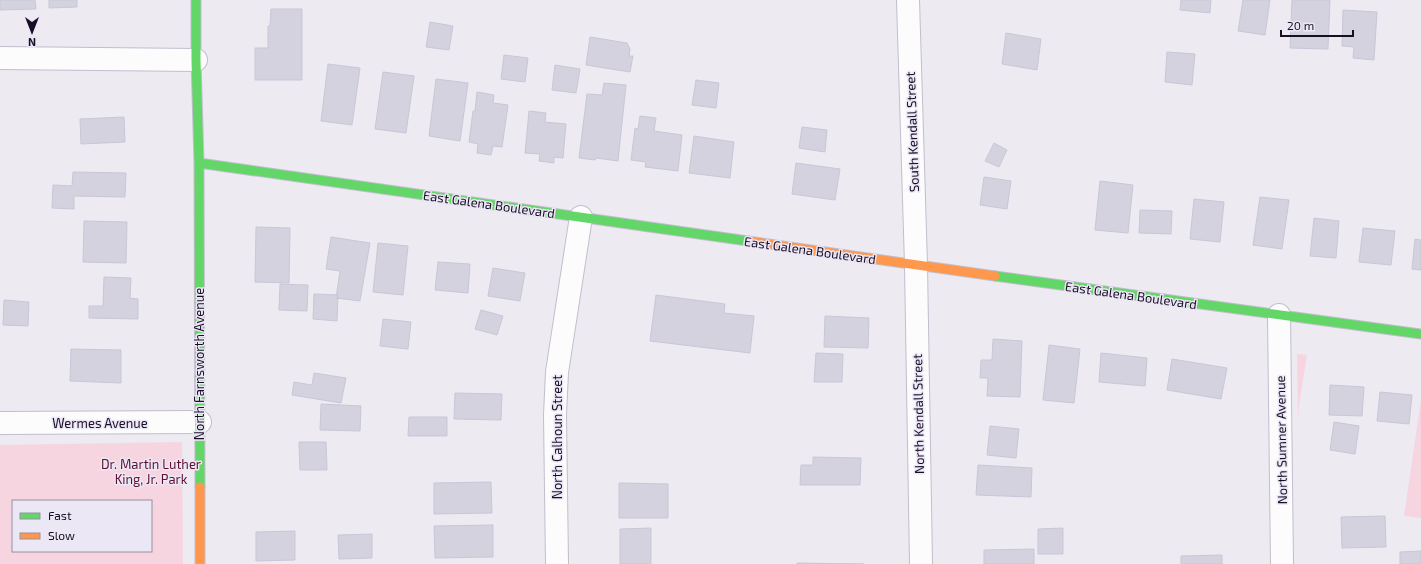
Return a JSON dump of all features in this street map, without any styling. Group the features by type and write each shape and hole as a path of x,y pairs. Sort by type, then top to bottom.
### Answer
{"street":[{"name":"North Farnsworth Avenue","path":"196,0 199,164 200,564"},
{"name":"South Kendall Street","path":"908,0 916,265"},
{"path":"0,58 196,60"},
{"name":"East Galena Boulevard","path":"199,164 916,265 1421,334"},
{"name":"North Calhoun Street","path":"557,564 555,415 557,372 581,217"},
{"name":"North Kendall Street","path":"916,265 921,564"},
{"name":"North Sumner Avenue","path":"1279,315 1282,564"},
{"name":"Wermes Avenue","path":"0,423 200,422"}],"green space":[{"path":"1297,354 1307,355 1298,420"},
{"path":"1421,400 1421,518 1404,516"},
{"name":"Dr. Martin Luther King, Jr. Park","path":"182,442 183,564 0,564 0,445"}],"building":[{"path":"0,0 35,0 36,9 0,10"},
{"path":"49,0 77,0 77,7 49,8"},
{"path":"1181,0 1211,0 1210,13 1180,10"},
{"path":"1243,0 1270,0 1265,35 1238,31"},
{"path":"1292,0 1330,0 1328,49 1290,48"},
{"path":"271,9 302,9 302,80 255,80 255,48 268,48 268,26 270,26"},
{"path":"1343,10 1377,12 1374,60 1353,58 1354,47 1342,46"},
{"path":"430,22 453,26 449,50 426,47"},
{"path":"1006,33 1041,39 1037,70 1002,64"},
{"path":"590,37 627,43 630,49 629,56 633,56 630,72 586,65"},
{"path":"1167,52 1195,54 1192,85 1165,82"},
{"path":"504,55 528,58 525,82 501,79"},
{"path":"328,64 360,68 352,125 321,121"},
{"path":"555,65 580,69 576,93 552,90"},
{"path":"383,72 414,76 406,133 375,129"},
{"path":"436,79 468,83 460,141 429,136"},
{"path":"696,80 719,83 716,108 692,105"},
{"path":"604,83 626,85 618,161 596,158 595,160 579,158 587,94 602,95"},
{"path":"477,92 494,95 493,103 508,105 502,147 493,146 491,155 477,153 478,144 469,142"},
{"path":"529,111 546,113 545,122 566,124 563,158 554,157 554,163 539,161 540,154 525,153"},
{"path":"640,116 656,118 654,131 682,135 678,171 645,167 646,162 631,160 635,128 638,129"},
{"path":"124,117 125,142 81,144 80,119"},
{"path":"802,127 827,130 825,152 799,148"},
{"path":"694,136 734,142 730,178 689,173"},
{"path":"994,143 1007,150 999,167 985,161"},
{"path":"796,163 840,169 835,200 792,194"},
{"path":"73,172 126,173 125,197 74,196 74,209 52,208 53,185 72,186"},
{"path":"984,177 1011,181 1007,209 980,205"},
{"path":"1100,181 1133,185 1128,233 1095,230"},
{"path":"1260,197 1289,200 1282,249 1253,245"},
{"path":"1194,199 1224,202 1220,242 1190,239"},
{"path":"1140,210 1172,211 1171,234 1139,233"},
{"path":"1314,218 1339,221 1336,258 1310,256"},
{"path":"84,221 127,222 126,263 83,262"},
{"path":"256,227 290,228 289,283 255,282"},
{"path":"1363,228 1395,231 1391,265 1359,262"},
{"path":"331,237 370,243 360,301 336,298 340,271 326,269"},
{"path":"1415,239 1421,240 1421,270 1412,269"},
{"path":"378,243 408,246 403,295 373,292"},
{"path":"438,262 470,264 468,293 435,290"},
{"path":"493,268 525,273 520,301 488,296"},
{"path":"104,277 131,278 130,298 138,299 138,319 89,318 89,306 103,306"},
{"path":"280,284 308,285 307,311 279,310"},
{"path":"314,294 338,295 337,321 313,319"},
{"path":"656,295 725,304 724,313 754,316 750,353 650,341"},
{"path":"4,300 29,302 28,326 3,325"},
{"path":"481,310 503,316 497,335 475,329"},
{"path":"825,316 869,318 868,348 824,347"},
{"path":"383,319 411,322 408,349 380,346"},
{"path":"993,339 1022,341 1020,397 987,396 988,378 980,378 981,360 992,360"},
{"path":"1049,345 1080,349 1074,403 1043,400"},
{"path":"71,349 121,350 121,383 70,381"},
{"path":"816,353 843,354 842,382 814,382"},
{"path":"1101,353 1147,358 1145,386 1099,382"},
{"path":"1172,359 1227,368 1221,399 1167,390"},
{"path":"314,373 346,378 341,403 292,395 294,382 312,385"},
{"path":"1330,385 1364,387 1362,416 1329,415"},
{"path":"1380,392 1412,395 1409,424 1377,421"},
{"path":"455,393 502,394 501,420 454,419"},
{"path":"321,404 361,406 360,431 320,430"},
{"path":"409,417 447,417 447,436 408,436"},
{"path":"1334,422 1359,426 1355,454 1330,450"},
{"path":"990,426 1019,429 1016,458 987,455"},
{"path":"299,442 326,442 327,470 300,470"},
{"path":"813,457 861,458 860,485 800,485 801,465 813,465"},
{"path":"978,465 1032,468 1031,497 976,495"},
{"path":"491,482 492,513 434,514 434,483"},
{"path":"619,483 668,484 668,518 619,518"},
{"path":"1385,516 1386,547 1342,548 1341,517"},
{"path":"493,525 493,557 435,558 434,526"},
{"path":"651,528 651,564 620,564 620,529"},
{"path":"1063,528 1063,554 1038,554 1038,529"},
{"path":"295,531 295,560 256,561 256,532"},
{"path":"372,534 372,558 339,559 338,535"},
{"path":"1034,549 1034,564 984,564 984,550"},
{"path":"1421,551 1421,564 1400,564 1400,552"},
{"path":"1222,555 1222,564 1181,564 1181,556"},
{"path":"797,563 864,564 797,564"}],"traffic: fast":[{"path":"196,0 199,163 200,487"},
{"path":"199,163 748,241"},
{"path":"995,276 1421,334"}],"traffic: slow":[{"path":"748,241 995,276"},
{"path":"200,487 200,564"}]}
